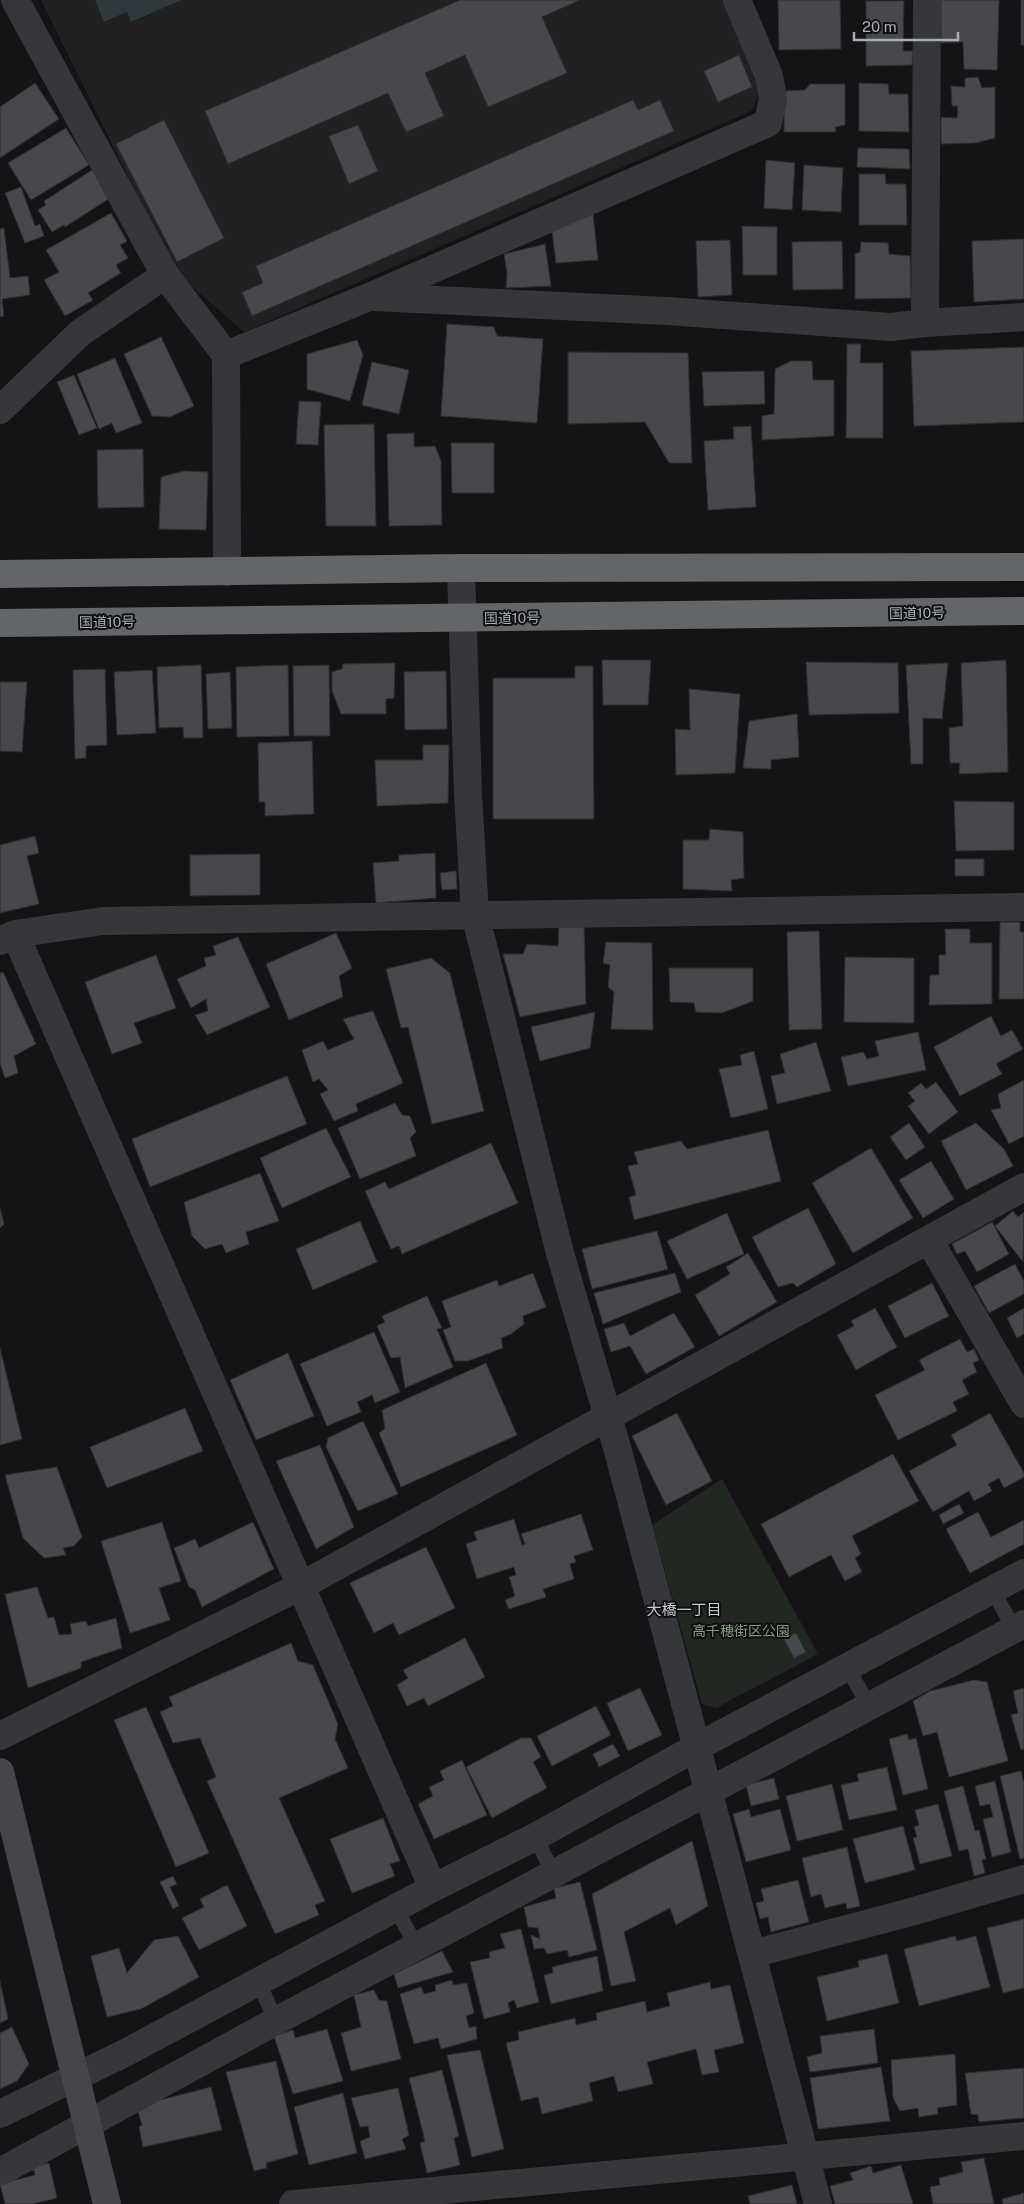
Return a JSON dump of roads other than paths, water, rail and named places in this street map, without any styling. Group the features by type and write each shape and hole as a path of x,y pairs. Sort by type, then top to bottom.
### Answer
{"highway":[{"path":"0,574 461,568 1024,567"},
{"name":"国道10号","path":"0,623 1024,611"}],"street":[{"path":"15,0 165,275 226,355 227,572"},
{"path":"226,355 369,297 768,123 773,98 769,76 737,0"},
{"path":"925,323 927,0"},
{"path":"0,410 80,333 165,275"},
{"path":"369,297 667,311 891,327 1024,317"},
{"path":"461,568 468,794 475,914 560,1253 621,1461 818,2204"},
{"path":"433,1888 8,938 103,921 1024,906"},
{"path":"0,1736 299,1586 1024,1187"},
{"path":"928,1240 1024,1404"},
{"path":"0,2114 126,2052 433,1888 535,1836 697,1747 1024,1573"},
{"path":"0,2172 276,2021 417,1948 1019,1627"},
{"path":"0,1772 107,2204"},
{"path":"752,1954 911,1912 1024,1879"},
{"path":"293,2204 1024,2136"}],"lane":[{"path":"992,1589 1019,1627"},
{"path":"847,1667 869,1706"},
{"path":"535,1836 554,1874"},
{"path":"396,1908 417,1948"},
{"path":"258,1981 276,2021"}],"district":[{"name":"大橋一丁目","path":"684,1610"}],"park label":[{"name":"高千穂街区公園","path":"741,1631"}]}
